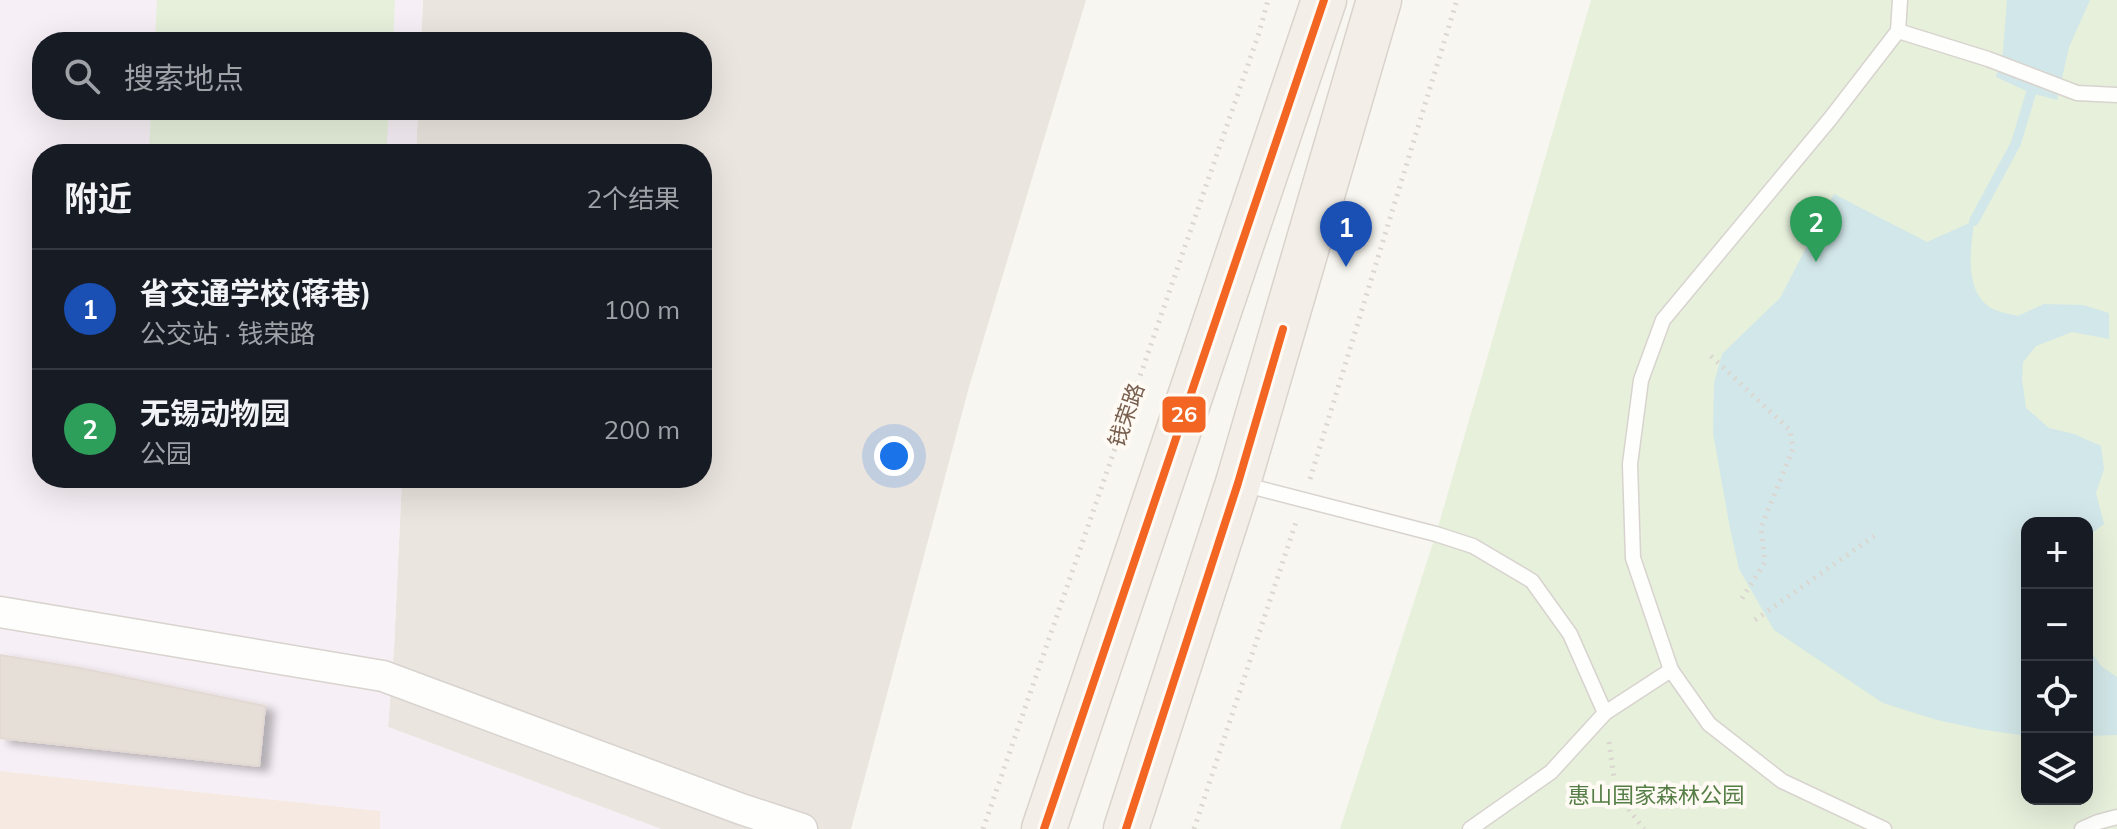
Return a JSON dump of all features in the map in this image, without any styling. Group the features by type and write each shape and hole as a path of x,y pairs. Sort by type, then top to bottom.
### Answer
{"main road":[{"path":"1044,829 1324,0"},
{"path":"1126,829 1238,483 1379,0"}],"street":[{"path":"0,612 383,676 802,829"}],"lane":[{"path":"1884,829 1782,781 1709,724 1671,670 1633,558 1630,464 1641,380 1663,320 1830,119 1898,31 1900,0"},
{"path":"1898,31 1988,59 2077,93 2117,95"},
{"path":"1238,483 1473,546 1532,581 1570,634 1605,713"},
{"path":"1470,829 1551,772 1605,713 1671,670"},
{"path":"2082,829 2117,817"}],"path":[{"name":"钱荣路","path":"983,829 1268,0"},
{"path":"1194,829 1303,500 1457,0"},
{"path":"1711,356 1790,430 1793,449 1761,527 1765,562 1741,600"},
{"path":"1755,620 1874,536"},
{"path":"1605,713 1616,793 1644,829"}],"shaded area":[{"path":"0,0 423,0 421,32 32,32 32,120 418,120 416,144 32,144 32,488 402,488 388,727 661,829 380,829 380,811 0,771"},
{"path":"423,0 1086,0 969,387 851,829 661,829 388,727 402,488 712,488 712,144 416,144 418,120 712,120 712,32 421,32"},
{"path":"2007,0 2090,0 2069,47 2057,100 2031,93 1996,77 2003,52"},
{"path":"1834,194 1927,242 1974,221 1971,257 1973,282 1983,302 1993,309 2018,316 2044,304 2083,305 2109,313 2109,339 2072,332 2036,346 2023,362 2026,408 2049,428 2074,434 2101,446 2104,469 2096,493 2104,524 2093,532 2093,517 2021,517 2021,735 1937,720 1883,703 1774,630 1739,569 1713,433 1714,383 1722,354 1780,298"},
{"path":"2093,655 2101,666 2117,677 2117,735 2093,736"},
{"path":"0,771 381,811 380,829 0,829"}],"green space":[{"path":"157,0 395,0 393,32 155,32"},
{"name":"惠山国家森林公园","path":"1591,0 2117,0 2117,829 1340,829 1436,534"},
{"path":"151,120 388,120 387,144 149,144"}],"building":[{"path":"0,655 265,706 259,766 0,738"}],"waterway":[{"path":"1974,221 2016,143 2031,93"}],"transit line":[{"name":"26","path":"1044,829 1324,0"},
{"name":"26","path":"1126,829 1238,483 1283,329"}],"place":[{"name":"无锡动物园","path":"1816,262"},
{"name":"省交通学校(蒋巷)","path":"1346,267"}]}
